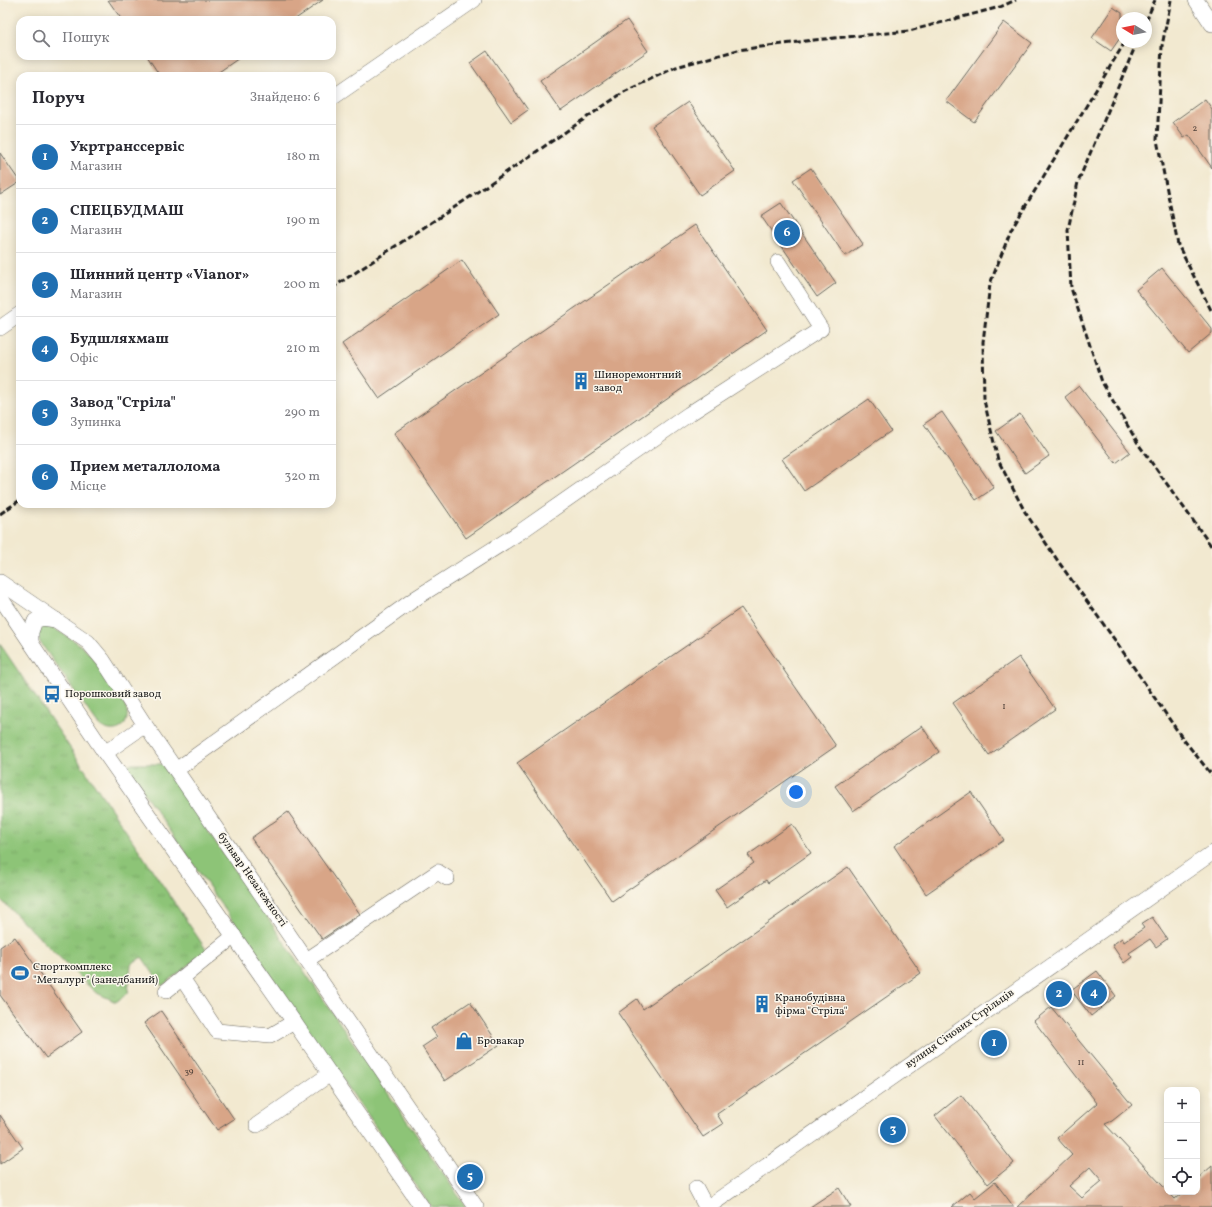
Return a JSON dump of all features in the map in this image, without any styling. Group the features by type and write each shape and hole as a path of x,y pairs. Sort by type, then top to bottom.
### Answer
{"street":[{"path":"336,95 474,0"},
{"path":"1196,0 1212,24"},
{"path":"176,770 416,598 520,532 690,414 821,329 778,262"},
{"path":"0,328 16,317"},
{"name":"бульвар Незалежності","path":"0,582 80,636 96,650 145,725 476,1207"},
{"path":"0,597 105,753 422,1207"},
{"path":"31,643 31,632 35,621 46,618 57,620"},
{"path":"105,753 145,725"},
{"name":"вулиця Січових Стрільців","path":"707,1207 1212,853"},
{"path":"307,960 438,872 447,878"},
{"path":"166,991 234,936"},
{"path":"182,978 217,1031 270,1036 294,1022"},
{"path":"257,1125 330,1074"},
{"path":"696,1188 707,1207"}],"green space":[{"path":"44,624 76,642 98,664 126,708 127,718 122,727 113,730 102,727 97,723 35,635 35,630"},
{"path":"0,644 207,951 162,986 142,957 131,964 128,993 116,1002 95,992 0,899"},
{"path":"124,764 162,764 466,1207 431,1207"}],"building":[{"path":"108,0 323,0 300,16 119,16"},
{"path":"1113,7 1120,12 1116,12 1116,44 1111,51 1092,38"},
{"path":"627,20 648,51 561,111 540,81"},
{"path":"1004,22 1032,43 974,122 946,101"},
{"path":"487,51 528,110 511,122 470,63"},
{"path":"150,60 236,60 219,72 157,72"},
{"path":"1205,99 1212,109 1212,168 1189,135 1184,138 1173,122"},
{"path":"688,102 735,171 700,195 652,126"},
{"path":"0,153 16,176 16,185 0,195"},
{"path":"811,168 863,244 845,256 793,180"},
{"path":"781,203 836,283 817,297 761,216"},
{"name":"Шиноремонтний завод","path":"695,225 767,330 466,538 394,433"},
{"path":"462,260 499,314 379,398 342,344"},
{"path":"1162,268 1212,329 1212,333 1188,353 1136,290"},
{"path":"1079,386 1130,452 1116,463 1065,397"},
{"path":"869,399 891,431 804,491 782,459"},
{"path":"942,412 994,488 976,500 924,424"},
{"path":"1020,414 1049,456 1025,473 996,431"},
{"path":"741,608 836,746 612,901 517,763"},
{"path":"1019,657 1055,709 989,755 953,703"},
{"path":"922,726 939,752 853,811 835,786"},
{"path":"971,792 1004,840 926,894 894,846"},
{"path":"288,812 360,914 322,939 251,838"},
{"path":"792,824 811,853 768,883 766,880 727,907 715,890 754,863 748,855"},
{"name":"Кранобудівна фірма \"Стріла\"","path":"848,867 921,973 717,1114 723,1124 703,1137 618,1013 637,999 643,1009"},
{"path":"1152,917 1167,939 1156,947 1150,939 1129,953 1132,957 1124,963 1112,945 1122,938 1124,942 1144,928 1141,924"},
{"name":"Спорткомплекс \"Металург\" (занедбаний)","path":"15,937 82,1032 46,1058 0,995 0,947"},
{"path":"1097,971 1116,996 1091,1016 1071,990"},
{"name":"Бровакар","path":"470,1002 499,1045 445,1081 422,1047 437,1037 431,1028"},
{"path":"1051,1007 1132,1105 1112,1121 1105,1124 1164,1187 1164,1195 1171,1195 1175,1199 1180,1195 1200,1195 1200,1176 1212,1166 1212,1207 1017,1207 1072,1155 1057,1138 1097,1103 1034,1021","holes":["1090,1167 1102,1181 1082,1198 1069,1186"]},
{"path":"161,1011 234,1119 217,1130 144,1023"},
{"path":"961,1095 1014,1163 988,1184 935,1116"},
{"path":"0,1115 23,1148 0,1164"},
{"path":"995,1182 1014,1207 952,1207 970,1192 975,1198"},
{"path":"839,1188 851,1207 810,1207"}],"railway":[{"path":"336,285 467,199 624,92 676,67 738,50 814,40 909,31 1000,7 1016,0"},
{"path":"1150,12 1155,0"},
{"path":"1171,0 1162,46 1157,140 1178,245 1212,312"},
{"path":"1121,48 1011,230 990,284 983,342 984,400 998,460 1025,512 1183,739 1212,775"},
{"path":"1134,48 1078,182 1068,230 1071,288 1102,382 1139,445 1212,547"},
{"path":"0,514 16,503"}],"place":[{"name":"Прием металлолома","path":"787,233"},
{"name":"Шиноремонтний завод","path":"581,381"},
{"name":"Порошковий завод","path":"52,694"},
{"name":"Спорткомплекс \"Металург\" (занедбаний)","path":"20,973"},
{"name":"Будшляхмаш","path":"1094,993"},
{"name":"СПЕЦБУДМАШ","path":"1059,994"},
{"name":"Кранобудівна фірма \"Стріла\"","path":"762,1004"},
{"name":"Бровакар","path":"464,1041"},
{"name":"Укртранссервіс","path":"994,1043"},
{"name":"Шинний центр «Vianor»","path":"893,1130"},
{"name":"Завод \"Стріла\"","path":"470,1177"}]}
